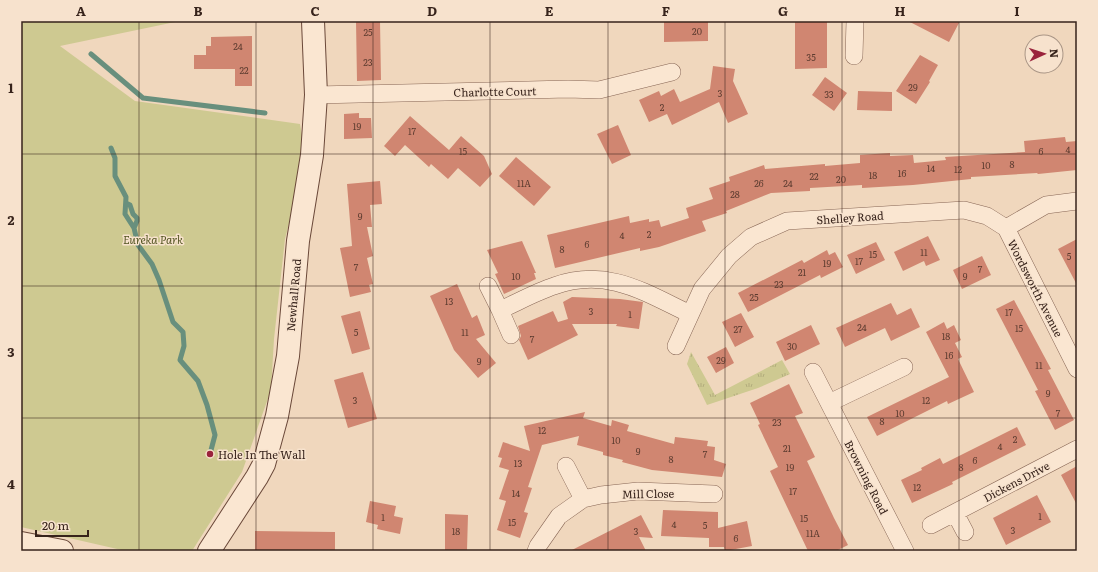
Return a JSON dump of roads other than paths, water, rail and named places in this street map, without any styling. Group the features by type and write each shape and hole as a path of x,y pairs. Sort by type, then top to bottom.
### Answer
{"main road":[{"name":"Newhall Road","path":"209,551 264,464 277,416 288,356 298,241 312,155 316,95 313,21"},
{"path":"33,547 62,551"}],"street":[{"path":"854,56 855,21"},
{"name":"Charlotte Court","path":"316,95 568,89 599,90 672,72"},
{"path":"1006,228 1046,206 1077,201"},
{"name":"Shelley Road","path":"676,346 702,289 729,256 751,236 787,221 964,210 987,216 1006,228"},
{"name":"Wordsworth Avenue","path":"1006,228 1077,369"},
{"path":"500,310 554,285 593,279 606,280 636,287 690,314"},
{"path":"488,286 511,335"},
{"path":"829,403 904,367"},
{"name":"Browning Road","path":"813,372 905,551"},
{"name":"Dickens Drive","path":"930,524 955,513 1077,449"},
{"path":"566,466 583,499"},
{"name":"Mill Close","path":"536,551 559,516 583,499 638,490 714,494"},
{"path":"955,513 965,532"}],"waterway":[{"path":"91,54 143,98 265,113"},
{"path":"111,148 115,158 115,176 126,197 125,214 134,228 138,245 152,264 173,322 183,332 184,346 180,360 198,381 207,405 215,435 210,454"},
{"path":"126,203 130,205 133,214 137,218 134,228"}],"place":[{"name":"Hole In The Wall","path":"210,454"}],"park label":[{"name":"Eureka Park","path":"153,239"}]}
